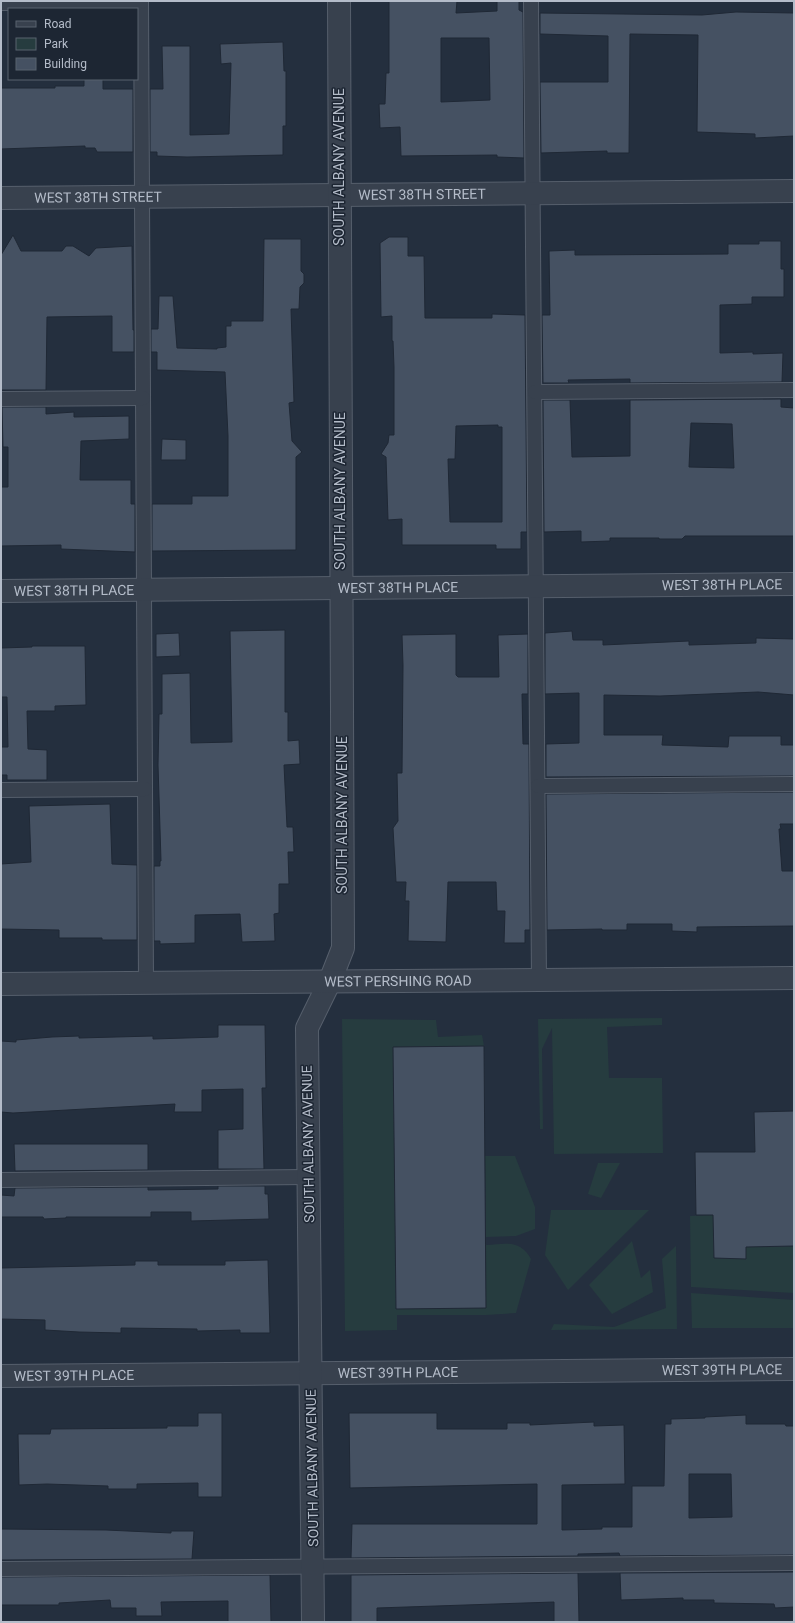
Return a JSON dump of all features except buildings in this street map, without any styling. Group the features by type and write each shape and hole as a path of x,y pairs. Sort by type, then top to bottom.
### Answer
{"street":[{"name":"SOUTH ALBANY AVENUE","path":"313,1622 307,1028 330,981 343,948 338,1"},
{"name":"WEST 38TH STREET","path":"1,198 794,190"},
{"name":"WEST 38TH PLACE","path":"1,591 794,584"},
{"name":"WEST PERSHING ROAD","path":"1,984 794,978"},
{"name":"WEST 39TH PLACE","path":"1,1376 794,1369"}],"lane":[{"path":"1,3 141,1 146,983"},
{"path":"531,1 539,980"},
{"path":"535,392 794,390"},
{"path":"1,398 143,398"},
{"path":"538,786 794,784"},
{"path":"1,790 145,789"},
{"path":"1,1180 309,1177"},
{"path":"1,1569 794,1562"}],"green space":[{"path":"662,1018 662,1025 607,1027 609,1078 662,1078 663,1153 554,1154 552,1028 542,1049 543,1129 540,1129 538,1019"},
{"path":"342,1019 436,1020 438,1037 482,1035 484,1046 393,1047 396,1309 486,1308 486,1245 512,1244 522,1248 531,1259 516,1313 486,1315 397,1315 397,1330 345,1331"},
{"path":"485,1156 515,1156 535,1207 535,1229 516,1236 486,1237"},
{"path":"598,1163 620,1163 601,1198 588,1194"},
{"path":"551,1210 649,1210 568,1290 545,1255"},
{"path":"713,1215 714,1258 746,1259 746,1247 794,1246 794,1293 691,1287 690,1216"},
{"path":"632,1241 641,1278 650,1270 653,1292 612,1314 589,1285"},
{"path":"676,1246 677,1329 551,1330 554,1324 614,1327 666,1308 662,1259"},
{"path":"691,1293 794,1300 794,1328 692,1328"}]}
